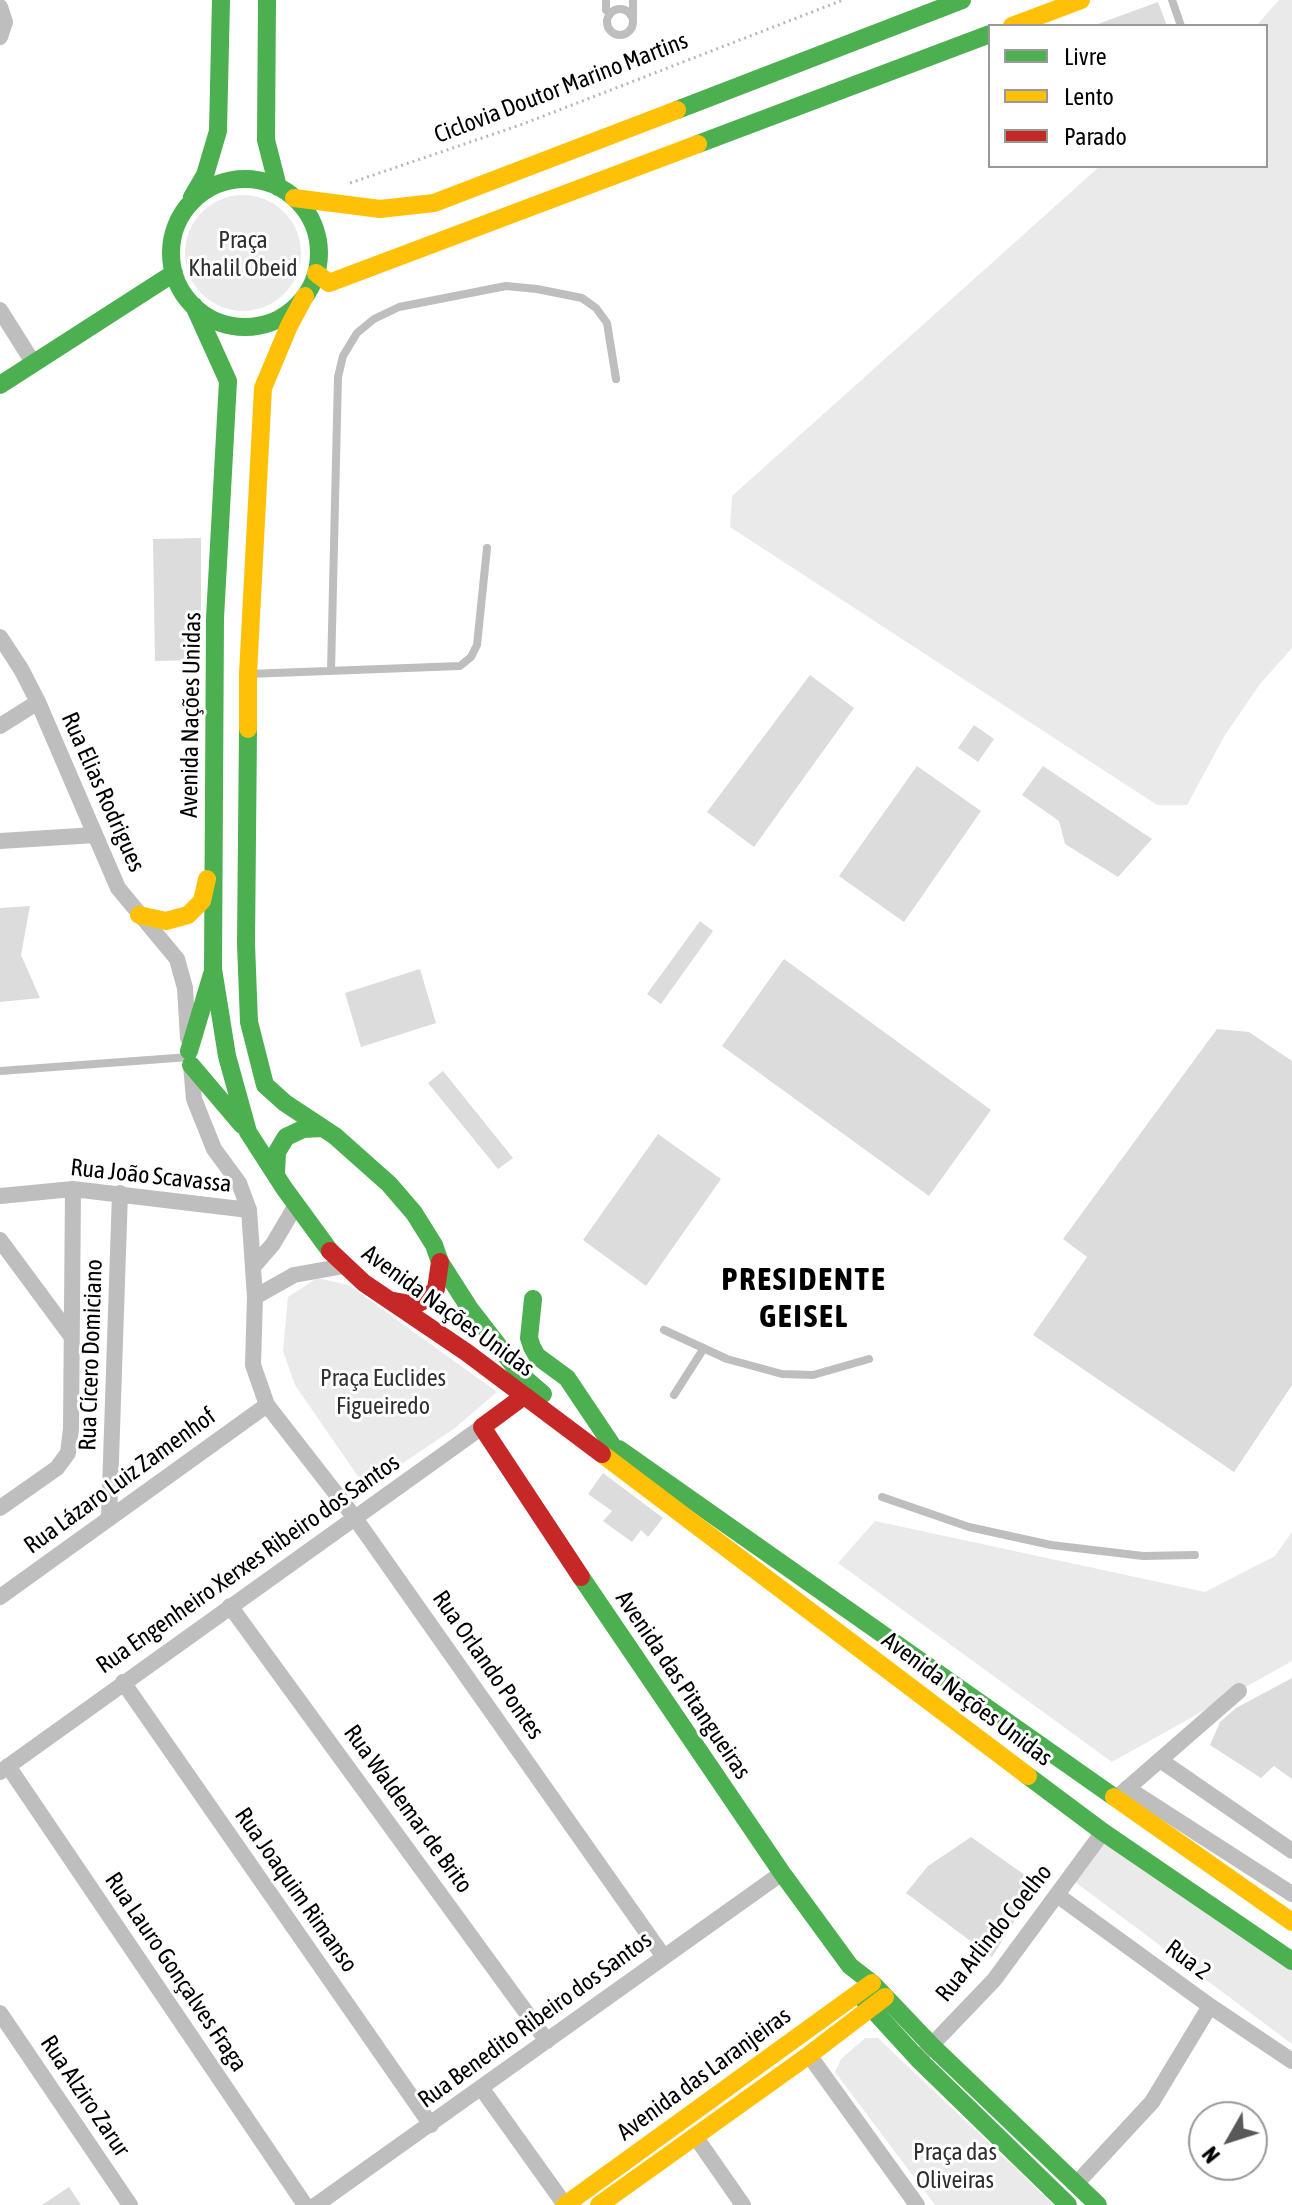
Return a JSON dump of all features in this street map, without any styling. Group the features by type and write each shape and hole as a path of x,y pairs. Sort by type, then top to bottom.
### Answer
{"main road":[{"path":"0,385 174,273 172,238 205,175 218,131 221,0"},
{"path":"267,0 266,140 278,187"},
{"path":"294,198 380,209 434,203 962,0"},
{"path":"1017,24 1081,0"},
{"path":"316,273 329,283 988,35"},
{"name":"Avenida Nações Unidas","path":"187,206 209,188 236,179 278,187 294,198 307,214 316,233 318,253 316,273 263,388 248,674 246,944 249,1022 265,1085 359,1156 389,1184 414,1213 470,1309 521,1375 552,1402 1121,1794 1289,1914"},
{"name":"Avenida Nações Unidas","path":"174,273 182,291 194,306 228,381 215,618 213,969 227,1056 248,1132 296,1205 344,1266 364,1283 466,1352 1103,1832 1292,1961"},
{"name":"Avenida Nações Unidas","path":"194,306 224,324 242,327 277,319 292,310 305,296"},
{"path":"139,915 166,921 188,915 202,901 213,851"},
{"path":"213,969 190,1058 248,1132"},
{"path":"276,1174 277,1152 286,1137 303,1129 322,1128"},
{"path":"364,1283 396,1301 415,1305 436,1289 440,1262"},
{"path":"533,1299 529,1338 532,1347 537,1356 567,1378 612,1445"},
{"name":"Rua Engenheiro Xerxes Ribeiro dos Santos","path":"482,1427 524,1396"},
{"name":"Avenida das Pitangueiras","path":"482,1427 782,1873 871,1995 1068,2205"},
{"name":"Avenida das Laranjeiras","path":"599,2205 809,2055 871,1995"},
{"name":"Avenida das Laranjeiras","path":"565,2205 871,1995"},
{"name":"Avenida das Pitangueiras","path":"925,2052 1098,2205"}],"street":[{"path":"0,7 5,22 1,36"},
{"path":"0,310 34,364"},
{"name":"Rua Elias Rodrigues","path":"0,637 38,702 118,888 177,959 185,988 194,1099 214,1149 239,1183 249,1210"},
{"path":"0,726 38,702"},
{"path":"0,841 95,835"},
{"path":"3,1500 57,1468 68,1453 73,1189"},
{"name":"Rua João Scavassa","path":"0,1196 73,1189 249,1210"},
{"name":"Rua Cícero Domiciano","path":"109,1519 120,1193"},
{"path":"254,1266 273,1244 296,1205"},
{"name":"Rua Orlando Pontes","path":"249,1210 255,1297 253,1365 267,1405 355,1518 664,1957"},
{"path":"0,1240 71,1336"},
{"path":"255,1297 294,1275 344,1266"},
{"name":"Rua Lázaro Luiz Zamenhof","path":"0,1597 267,1405"},
{"name":"Rua Engenheiro Xerxes Ribeiro dos Santos","path":"4,1769 482,1427"},
{"name":"Rua Waldemar de Brito","path":"230,1606 547,2041"},
{"name":"Rua Joaquim Rimanso","path":"123,1682 431,2125"},
{"path":"1239,1691 1121,1794 1292,1894"},
{"path":"1160,1760 1292,1851"},
{"name":"Rua Lauro Gonçalves Fraga","path":"4,1769 305,2205"},
{"name":"Rua Arlindo Coelho","path":"925,2052 994,1980 1103,1832"},
{"name":"Rua Benedito Ribeiro dos Santos","path":"316,2205 782,1873"},
{"name":"Rua 2","path":"1057,1895 1292,2061"},
{"path":"1076,2184 1152,2102 1210,2006"},
{"name":"Rua Alziro Zarur","path":"0,2013 130,2205"},
{"path":"809,2055 917,2205"},
{"path":"482,2089 565,2205"},
{"path":"695,2136 743,2205"}],"lane":[{"path":"633,0 633,19"},
{"path":"1172,0 1180,24"},
{"path":"331,671 338,377 343,356 357,333 374,319 399,307 506,286 537,289 582,298 596,308 607,323 616,379"},
{"path":"248,674 460,666 471,657 477,645 487,548"},
{"path":"0,1071 190,1058"},
{"path":"664,1330 727,1359 782,1374 813,1375 869,1359"},
{"path":"674,1395 704,1348"},
{"path":"882,1497 969,1527 1051,1545 1143,1556 1195,1555"}],"path":[{"name":"Ciclovia Doutor Marino Martins","path":"345,184 360,182 523,124 843,0"}],"green space":[{"path":"1279,0 1292,0 1292,648 1260,684 1225,735 1187,805 1157,805 730,527 732,496 1098,168 1268,168 1268,24 1258,24"},
{"name":"Praça Khalil Obeid","path":"243,195 265,199 284,212 297,231 301,253 297,275 284,294 265,307 243,311 221,307 202,294 189,275 185,253 189,231 202,212 221,199"},
{"name":"Praça Euclides Figueiredo","path":"317,1278 349,1285 497,1392 455,1428 366,1488 295,1385 283,1351 288,1297"},
{"path":"875,1521 1205,1592 1275,1556 1292,1532 1292,1661 1112,1762 838,1563"},
{"path":"1103,1838 1292,1968 1292,2044 1075,1882"},
{"name":"Praça das Oliveiras","path":"865,2038 878,2038 1054,2205 935,2205 835,2072 841,2059"}],"building":[{"path":"1158,2 1166,24 1098,24"},
{"path":"201,538 201,660 155,661 153,539"},
{"path":"810,675 854,708 754,847 707,812"},
{"path":"974,725 994,739 978,762 958,748"},
{"path":"917,766 981,811 904,922 839,876"},
{"path":"1043,766 1152,839 1118,877 1065,844 1059,821 1022,795"},
{"path":"30,906 21,955 40,998 0,1002 0,908"},
{"path":"700,921 713,931 661,1004 647,994"},
{"path":"784,959 991,1110 929,1196 722,1046"},
{"path":"420,969 436,1023 361,1047 345,993"},
{"path":"1217,1029 1249,1032 1292,1061 1292,1385 1234,1472 1033,1335 1087,1257 1063,1239"},
{"path":"443,1071 513,1158 498,1169 428,1083"},
{"path":"658,1134 721,1179 646,1286 583,1240"},
{"path":"603,1473 663,1518 648,1537 641,1530 632,1542 603,1521 612,1511 588,1494"},
{"path":"1292,1678 1292,1779 1274,1766 1261,1778 1210,1745 1220,1722 1236,1708"},
{"path":"971,1837 1029,1878 1031,1894 992,1957 906,1893 928,1866"},
{"path":"69,2187 81,2205 42,2205"}],"traffic: fast":[{"path":"192,197 205,175 218,131 221,0"},
{"path":"267,0 266,140 278,187"},
{"path":"677,110 962,0"},
{"path":"698,144 988,35"},
{"path":"245,179 273,185 297,201 313,225 319,253 313,281 297,305 273,321 245,327 217,321 193,305 177,281 171,253 177,225 193,201 217,185 245,179"},
{"path":"0,385 174,273"},
{"path":"194,306 228,381 215,618 213,969 227,1056 248,1132 330,1251"},
{"path":"248,729 246,944 249,1022 265,1085 285,1103 335,1136 389,1184 414,1213 470,1309 521,1375 543,1394"},
{"path":"189,1051 212,974"},
{"path":"191,1065 242,1125"},
{"path":"276,1174 277,1152 286,1137 303,1129 322,1128"},
{"path":"533,1299 529,1338 532,1347 537,1356 567,1378 612,1445"},
{"path":"619,1449 1114,1797"},
{"path":"581,1577 782,1873 850,1966 872,1983 932,2046 1098,2205"},
{"path":"1028,1776 1103,1832 1292,1961"},
{"path":"863,1999 918,2059 1068,2205"}],"traffic: slow":[{"path":"1017,24 1081,0"},
{"path":"294,198 380,209 434,203 677,110"},
{"path":"316,273 329,283 698,144"},
{"path":"248,729 248,674 263,388 305,296"},
{"path":"139,915 166,921 188,915 202,901 207,879"},
{"path":"602,1454 1028,1776"},
{"path":"1114,1797 1292,1922"},
{"path":"565,2205 872,1983"},
{"path":"599,2205 885,1997"}],"traffic: jam":[{"path":"330,1251 364,1283 466,1352 602,1454"},
{"path":"394,1301 415,1305 426,1299 436,1289 440,1262"},
{"path":"524,1396 482,1427 581,1577"}],"district":[{"name":"PRESIDENTE GEISEL","path":"804,1298"}]}
